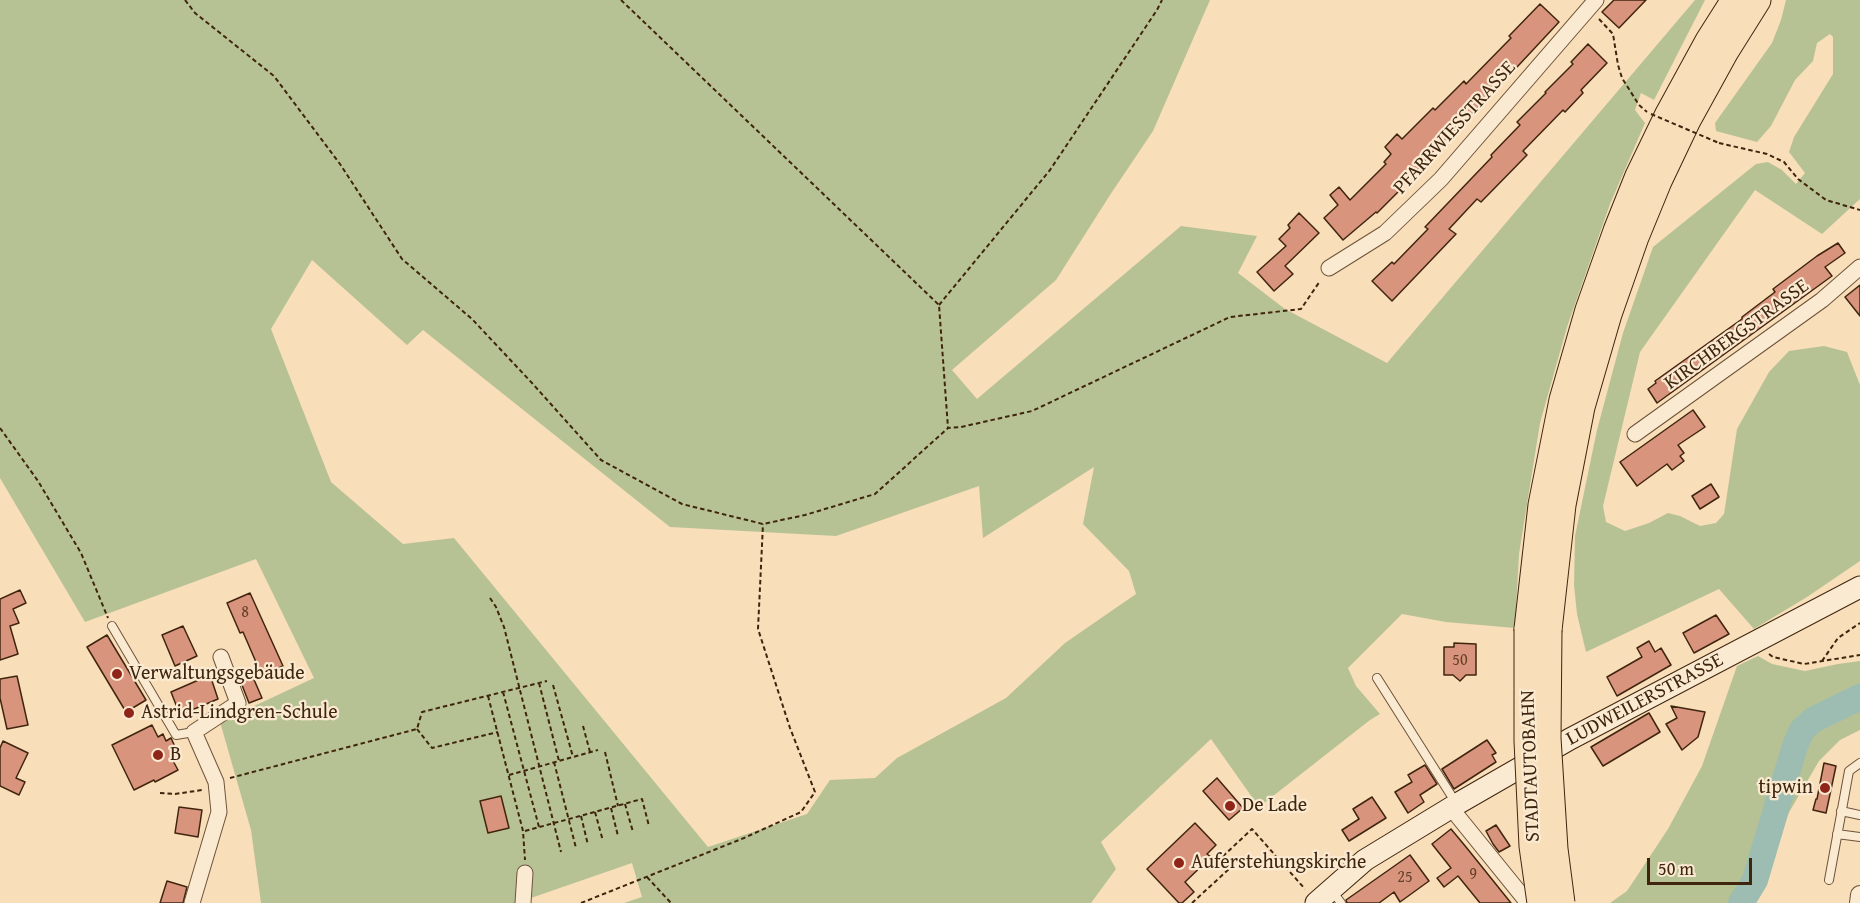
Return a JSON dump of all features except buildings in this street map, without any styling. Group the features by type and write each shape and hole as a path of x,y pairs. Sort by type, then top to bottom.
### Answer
{"highway":[{"path":"1562,903 1554,849 1538,629 1542,505 1563,400 1589,310 1617,231 1644,166 1683,88 1708,41 1735,0"},
{"path":"1538,629 1581,407 1608,314 1635,237 1658,181 1687,120 1725,51 1757,0"},
{"name":"STADTAUTOBAHN","path":"1538,629 1528,741 1533,846 1541,903"}],"main road":[{"name":"LUDWEILERSTRASSE","path":"1326,899 1365,860 1454,806 1570,739 1860,587"}],"street":[{"name":"PFARRWIESSTRASSE","path":"1329,268 1385,233 1441,179 1592,4"},
{"name":"KIRCHBERGSTRASSE","path":"1635,434 1822,300 1860,267"},
{"path":"192,903 219,812 216,785 195,732 238,703 221,657"},
{"path":"1454,806 1528,903"},
{"path":"523,903 525,873"},
{"path":"1859,903 1860,897"}],"lane":[{"path":"112,626 176,735 195,732"},
{"path":"1377,678 1454,806"},
{"path":"1829,880 1849,771 1860,763"},
{"path":"1841,811 1860,815"},
{"path":"1837,834 1860,837"}],"path":[{"path":"185,0 195,13 274,76 340,164 402,259 472,319 601,460 682,504 764,524 875,494 948,428 1032,411 1230,317 1301,309 1329,268"},
{"path":"621,0 939,305 948,428"},
{"path":"939,305 1050,170 1162,0"},
{"path":"1592,4 1613,34 1622,78 1639,105 1651,114 1719,143 1776,158 1784,162 1798,179 1826,200 1860,210"},
{"path":"0,428 38,481 81,553 112,626"},
{"path":"581,903 744,838 801,812 815,792 790,728 758,629 764,524"},
{"path":"490,598 504,627 561,852"},
{"path":"1822,661 1838,638 1860,623"},
{"path":"1754,642 1773,657 1804,664 1860,655"},
{"path":"417,729 422,712 547,681"},
{"path":"539,683 559,761"},
{"path":"553,685 573,757"},
{"path":"503,692 539,827"},
{"path":"488,696 523,831 525,873"},
{"path":"583,726 590,752"},
{"path":"417,729 432,748 498,732"},
{"path":"160,794 175,794 216,785 417,729"},
{"path":"508,775 598,750"},
{"path":"604,752 618,806"},
{"path":"554,762 576,848"},
{"path":"523,831 642,799 649,826"},
{"path":"625,804 633,832"},
{"path":"611,808 618,836"},
{"path":"595,812 603,841"},
{"path":"581,816 588,845"},
{"path":"1192,903 1229,869 1220,859 1252,830 1326,899"},
{"path":"647,877 671,903"}],"green space":[{"path":"0,0 1210,0 1153,131 1056,280 952,370 977,399 1181,226 1257,236 1238,273 1285,309 1387,363 1695,0 1705,0 1654,100 1641,93 1635,110 1645,123 1610,204 1567,327 1540,423 1519,554 1515,628 1446,622 1402,614 1348,668 1356,686 1380,714 1259,807 1211,739 1101,842 1116,869 1091,903 624,903 642,897 632,863 528,899 527,903 261,903 251,830 220,722 314,678 256,559 85,622 0,478","holes":["312,260 407,345 423,330 670,527 836,536 979,486 983,538 1094,467 1083,524 1129,571 1136,594 1065,643 1006,698 897,758 875,778 830,780 807,814 708,847 454,538 403,544 331,482 271,329"]},
{"path":"1786,0 1860,0 1860,199 1822,234 1755,190 1640,352 1603,506 1606,522 1625,531 1649,523 1668,513 1700,526 1716,523 1724,514 1737,429 1769,372 1789,351 1824,346 1847,352 1860,385 1860,561 1754,629 1719,589 1586,652 1577,614 1574,585 1575,536 1597,430 1623,333 1653,247 1756,164 1768,162 1782,170 1796,184 1805,173 1789,152 1794,137 1833,74 1833,37 1830,34 1817,43 1813,61 1795,80 1771,126 1757,142 1716,131 1715,123 1772,43"},
{"path":"1758,656 1772,664 1805,671 1860,661 1860,730 1840,740 1819,761 1736,903 1610,903 1627,891 1668,829 1702,766 1737,666"}],"waterway":[{"path":"1741,903 1755,880 1795,746 1802,730 1813,720 1860,697"}],"place":[{"name":"Verwaltungsgebäude","path":"117,674"},
{"name":"Astrid-Lindgren-Schule","path":"129,713"},
{"name":"B","path":"158,755"},
{"name":"tipwin","path":"1825,788"},
{"name":"De Lade","path":"1230,806"},
{"name":"Auferstehungskirche","path":"1179,863"}]}
